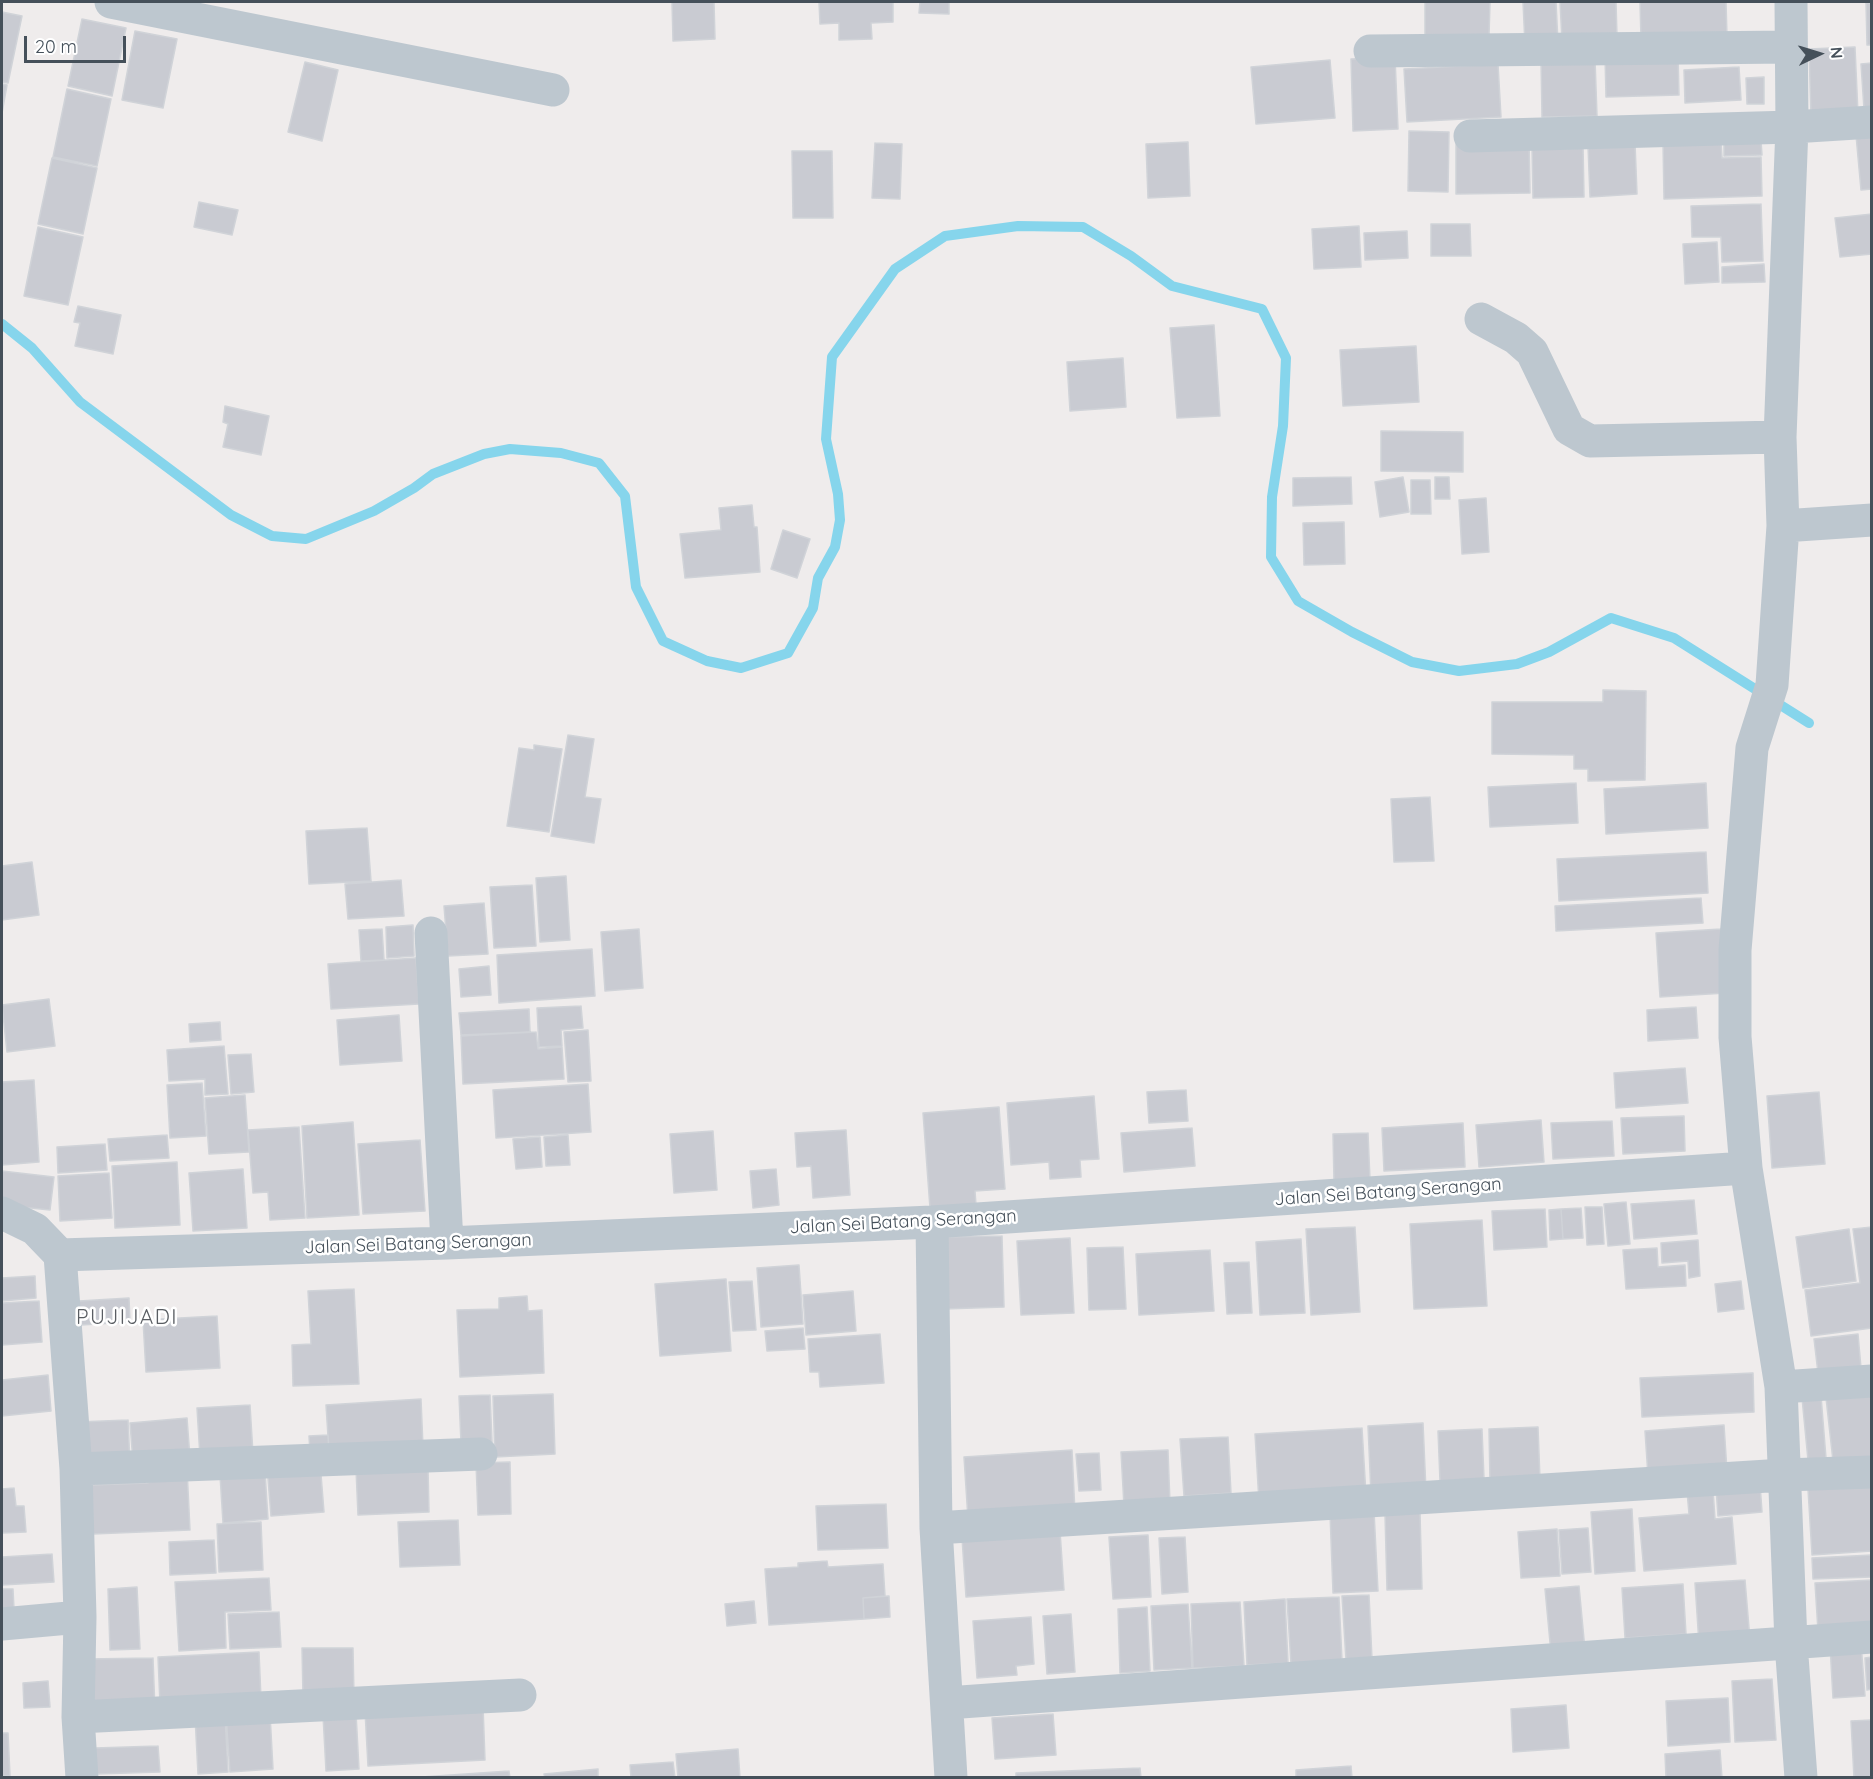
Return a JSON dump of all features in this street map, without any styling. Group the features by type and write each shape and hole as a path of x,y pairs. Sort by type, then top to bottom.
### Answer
{"street":[{"path":"111,2 553,90"},
{"path":"1791,2 1792,127 1780,437 1783,526 1772,685 1752,748 1735,950 1735,1037 1746,1168 1781,1387 1791,1643 1801,1778"},
{"path":"1370,51 1791,47"},
{"path":"1470,136 1792,127 1872,122"},
{"path":"1481,319 1516,338 1532,352 1569,429 1590,441 1780,437"},
{"path":"1783,526 1872,520"},
{"path":"431,933 447,1243"},
{"name":"Jalan Sei Batang Serangan","path":"60,1256 447,1243 932,1222 1746,1168"},
{"path":"2,1213 35,1229 60,1256 76,1469 80,1617 78,1717 82,1778"},
{"path":"932,1222 936,1528 951,1778"},
{"path":"1781,1387 1872,1381"},
{"path":"76,1469 481,1454"},
{"path":"936,1528 1784,1475 1872,1472"},
{"path":"2,1624 80,1617"},
{"path":"947,1703 1872,1637"},
{"path":"78,1717 520,1695"}],"building":[{"path":"672,2 714,2 715,39 673,41"},
{"path":"819,2 893,2 893,22 871,23 872,39 839,40 839,23 820,24"},
{"path":"920,2 949,2 949,14 919,13"},
{"path":"1425,2 1490,2 1489,36 1425,36"},
{"path":"1523,2 1556,2 1558,43 1525,45"},
{"path":"1560,2 1616,2 1617,37 1562,40"},
{"path":"1640,2 1726,2 1727,37 1641,39"},
{"path":"1866,3 1872,3 1872,45 1867,45"},
{"path":"2,12 22,16 8,83 2,82"},
{"path":"82,19 126,28 112,96 68,86"},
{"path":"135,31 177,39 163,108 122,100"},
{"path":"1855,47 1858,114 1811,116 1809,49"},
{"path":"1678,54 1679,95 1606,97 1605,56"},
{"path":"1395,57 1398,129 1353,131 1351,59"},
{"path":"1595,59 1597,116 1542,117 1541,60"},
{"path":"1330,60 1335,118 1256,124 1251,67"},
{"path":"305,62 338,70 322,141 288,132"},
{"path":"1872,63 1872,108 1864,109 1861,64"},
{"path":"1498,64 1501,117 1407,122 1404,69"},
{"path":"1739,67 1741,100 1685,103 1684,70"},
{"path":"1764,77 1764,104 1747,104 1746,78"},
{"path":"2,84 7,85 2,113"},
{"path":"67,89 111,99 97,166 53,157"},
{"path":"1409,131 1449,132 1448,192 1408,191"},
{"path":"1872,134 1872,189 1861,190 1856,135"},
{"path":"1529,140 1530,193 1456,194 1456,141"},
{"path":"1721,141 1722,158 1761,157 1762,196 1664,199 1663,142"},
{"path":"1761,141 1762,155 1724,156 1724,142"},
{"path":"1188,142 1190,196 1148,198 1146,144"},
{"path":"875,143 902,144 900,199 872,198"},
{"path":"1635,143 1637,194 1590,197 1588,146"},
{"path":"1583,145 1584,197 1533,198 1532,147"},
{"path":"792,151 832,151 833,218 793,218"},
{"path":"52,158 97,168 83,234 38,224"},
{"path":"199,202 238,210 232,235 194,227"},
{"path":"1761,204 1763,261 1722,262 1721,237 1692,237 1691,206"},
{"path":"1872,214 1872,254 1840,257 1835,218"},
{"path":"1431,224 1470,224 1471,256 1431,256"},
{"path":"1359,226 1361,267 1314,269 1312,229"},
{"path":"38,227 83,237 68,305 24,296"},
{"path":"1407,231 1408,258 1365,260 1364,233"},
{"path":"1717,242 1719,282 1685,284 1683,244"},
{"path":"1764,264 1765,282 1722,283 1722,267"},
{"path":"78,306 121,315 113,354 75,346 80,323 74,322"},
{"path":"1214,325 1220,416 1177,418 1170,328"},
{"path":"1416,346 1419,402 1343,406 1340,350"},
{"path":"1123,358 1126,407 1070,411 1067,362"},
{"path":"225,406 269,416 261,455 223,447 228,424 223,422"},
{"path":"1381,431 1463,432 1463,472 1381,471"},
{"path":"1351,477 1352,504 1293,506 1293,478"},
{"path":"1403,477 1409,512 1380,517 1375,482"},
{"path":"1435,477 1449,477 1450,499 1435,499"},
{"path":"1411,480 1430,480 1431,514 1411,514"},
{"path":"1486,498 1489,552 1462,554 1459,500"},
{"path":"752,505 754,527 757,527 760,572 685,578 680,534 721,530 719,508"},
{"path":"1344,522 1345,564 1304,565 1303,523"},
{"path":"783,530 810,539 797,578 771,569"},
{"path":"1603,690 1646,691 1645,780 1588,781 1588,769 1574,769 1574,755 1492,754 1492,702 1603,702"},
{"path":"568,735 594,739 585,797 601,799 594,843 551,836"},
{"path":"534,745 562,749 549,832 507,826 519,748 534,750"},
{"path":"1576,783 1578,823 1490,827 1488,787"},
{"path":"1706,783 1708,828 1606,834 1604,789"},
{"path":"1430,797 1434,861 1394,862 1391,799"},
{"path":"367,828 371,881 309,884 306,831"},
{"path":"1706,852 1708,893 1559,901 1557,859"},
{"path":"32,862 39,915 2,920 2,866"},
{"path":"566,876 570,940 540,942 536,878"},
{"path":"401,880 404,916 348,919 345,884"},
{"path":"532,885 536,946 494,948 490,887"},
{"path":"1701,898 1703,923 1556,931 1555,906"},
{"path":"484,903 488,954 448,956 444,906"},
{"path":"413,925 414,956 387,958 386,927"},
{"path":"382,929 384,960 361,961 359,930"},
{"path":"639,929 643,988 605,991 601,932"},
{"path":"1721,929 1726,993 1660,997 1656,933"},
{"path":"592,949 595,996 499,1003 497,955"},
{"path":"416,958 419,1004 331,1009 328,964"},
{"path":"489,966 491,995 461,997 459,969"},
{"path":"49,999 55,1046 7,1052 2,1005"},
{"path":"581,1006 583,1028 561,1030 562,1046 539,1047 537,1008"},
{"path":"1696,1007 1698,1038 1648,1041 1647,1010"},
{"path":"529,1009 530,1032 461,1035 459,1013"},
{"path":"399,1015 402,1061 340,1065 337,1020"},
{"path":"220,1022 221,1040 190,1042 189,1024"},
{"path":"588,1030 591,1081 568,1082 564,1032"},
{"path":"536,1032 538,1049 562,1047 564,1079 463,1084 461,1036"},
{"path":"224,1046 228,1094 205,1095 205,1079 169,1081 167,1050"},
{"path":"251,1054 254,1092 231,1094 228,1055"},
{"path":"1685,1068 1688,1103 1616,1108 1614,1073"},
{"path":"34,1080 39,1162 2,1165 2,1082"},
{"path":"202,1083 206,1136 170,1138 167,1085"},
{"path":"588,1084 591,1132 496,1138 493,1090"},
{"path":"1186,1090 1188,1121 1149,1123 1147,1092"},
{"path":"1819,1092 1825,1164 1772,1168 1767,1096"},
{"path":"245,1095 249,1152 209,1154 205,1098"},
{"path":"1094,1096 1099,1159 1080,1160 1081,1177 1050,1179 1049,1162 1011,1165 1007,1103"},
{"path":"999,1107 1005,1189 975,1191 976,1205 930,1208 923,1113"},
{"path":"1684,1116 1685,1151 1623,1154 1621,1118"},
{"path":"1541,1120 1544,1162 1479,1167 1476,1125"},
{"path":"1612,1121 1614,1156 1553,1159 1551,1123"},
{"path":"353,1122 359,1215 307,1218 302,1126"},
{"path":"1463,1123 1465,1167 1384,1171 1382,1128"},
{"path":"299,1127 305,1218 270,1220 268,1192 253,1193 248,1130"},
{"path":"1192,1128 1195,1166 1124,1172 1121,1133"},
{"path":"846,1130 850,1195 813,1198 811,1166 797,1167 795,1133"},
{"path":"713,1131 717,1190 674,1193 670,1134"},
{"path":"1368,1133 1370,1180 1334,1182 1333,1134"},
{"path":"167,1135 169,1158 110,1161 108,1139"},
{"path":"568,1135 570,1165 546,1166 544,1137"},
{"path":"540,1137 542,1167 516,1169 513,1139"},
{"path":"420,1140 425,1211 363,1214 358,1144"},
{"path":"105,1144 107,1170 58,1173 57,1147"},
{"path":"177,1162 180,1225 115,1228 112,1166"},
{"path":"243,1169 247,1228 193,1231 189,1173"},
{"path":"776,1169 779,1205 753,1208 750,1171"},
{"path":"2,1171 54,1177 50,1210 2,1205"},
{"path":"109,1173 112,1218 60,1221 58,1176"},
{"path":"1694,1200 1697,1234 1634,1239 1631,1204"},
{"path":"1626,1202 1630,1244 1608,1246 1604,1204"},
{"path":"1585,1207 1602,1207 1604,1244 1587,1245"},
{"path":"1581,1208 1583,1238 1563,1239 1561,1209"},
{"path":"1545,1209 1547,1247 1494,1250 1492,1211"},
{"path":"1561,1209 1563,1239 1550,1240 1549,1210"},
{"path":"1482,1220 1487,1306 1414,1309 1410,1224"},
{"path":"1355,1227 1360,1312 1311,1315 1306,1229"},
{"path":"1872,1227 1872,1328 1811,1336 1805,1290 1860,1283 1853,1229"},
{"path":"1849,1229 1856,1281 1803,1288 1796,1237"},
{"path":"1002,1236 1004,1307 944,1309 942,1237"},
{"path":"1070,1238 1074,1313 1021,1315 1017,1241"},
{"path":"1301,1239 1305,1313 1260,1315 1256,1242"},
{"path":"1698,1240 1700,1276 1689,1278 1688,1261 1662,1263 1661,1243"},
{"path":"1123,1247 1126,1309 1089,1310 1087,1248"},
{"path":"1657,1248 1658,1267 1685,1265 1686,1286 1626,1289 1623,1250"},
{"path":"1210,1250 1214,1311 1139,1315 1136,1254"},
{"path":"1249,1262 1252,1313 1227,1314 1224,1263"},
{"path":"799,1265 803,1324 761,1327 757,1268"},
{"path":"35,1276 36,1298 2,1301 2,1278"},
{"path":"726,1279 731,1351 660,1356 655,1284"},
{"path":"752,1281 756,1330 733,1331 729,1282"},
{"path":"1741,1281 1744,1309 1718,1312 1715,1284"},
{"path":"354,1289 359,1384 293,1386 292,1345 311,1344 308,1291"},
{"path":"853,1291 856,1331 806,1335 803,1295"},
{"path":"527,1296 528,1311 542,1310 544,1373 460,1377 457,1310 499,1309 499,1298"},
{"path":"129,1298 130,1322 81,1325 79,1301"},
{"path":"39,1301 42,1342 2,1345 2,1303"},
{"path":"217,1316 220,1368 146,1372 143,1320"},
{"path":"803,1328 805,1349 767,1351 765,1331"},
{"path":"880,1334 884,1383 820,1387 819,1372 810,1372 808,1339"},
{"path":"1858,1334 1861,1368 1818,1373 1814,1339"},
{"path":"1753,1373 1754,1412 1642,1417 1640,1378"},
{"path":"48,1375 51,1411 2,1416 2,1380"},
{"path":"553,1394 555,1454 495,1457 493,1396"},
{"path":"1872,1394 1872,1458 1833,1461 1826,1398"},
{"path":"490,1395 492,1442 461,1443 459,1396"},
{"path":"1821,1396 1826,1458 1808,1460 1802,1398"},
{"path":"421,1399 423,1447 329,1452 326,1405"},
{"path":"250,1405 253,1454 200,1457 197,1408"},
{"path":"187,1418 190,1458 133,1462 130,1423"},
{"path":"128,1420 130,1464 81,1466 78,1422"},
{"path":"1423,1423 1426,1491 1371,1494 1368,1426"},
{"path":"1724,1425 1727,1471 1648,1476 1645,1431"},
{"path":"1538,1427 1540,1480 1490,1482 1489,1429"},
{"path":"1362,1428 1366,1495 1259,1502 1255,1434"},
{"path":"1482,1429 1484,1479 1440,1481 1438,1431"},
{"path":"328,1435 329,1452 310,1453 309,1436"},
{"path":"1228,1437 1231,1493 1184,1496 1180,1439"},
{"path":"1072,1450 1075,1513 968,1519 964,1457"},
{"path":"1168,1450 1170,1504 1124,1506 1121,1452"},
{"path":"1099,1453 1101,1490 1079,1491 1076,1454"},
{"path":"320,1462 324,1512 271,1516 267,1466"},
{"path":"510,1462 511,1514 478,1515 476,1463"},
{"path":"428,1467 429,1512 358,1515 356,1469"},
{"path":"187,1469 190,1530 93,1534 92,1485 147,1483"},
{"path":"265,1472 268,1519 223,1523 220,1475"},
{"path":"1760,1484 1762,1512 1718,1516 1716,1488"},
{"path":"1872,1486 1872,1551 1812,1555 1808,1489"},
{"path":"14,1488 16,1506 24,1506 26,1532 2,1533 2,1489"},
{"path":"1713,1490 1715,1519 1732,1517 1736,1564 1644,1571 1639,1518 1689,1514 1687,1491"},
{"path":"886,1504 888,1548 818,1550 816,1506"},
{"path":"1632,1509 1635,1571 1595,1574 1591,1512"},
{"path":"1374,1511 1378,1591 1333,1593 1330,1513"},
{"path":"1420,1513 1422,1589 1387,1590 1385,1514"},
{"path":"458,1520 460,1565 400,1567 398,1522"},
{"path":"261,1522 263,1570 219,1572 217,1524"},
{"path":"1588,1528 1591,1572 1562,1574 1559,1530"},
{"path":"1557,1529 1560,1576 1521,1578 1518,1532"},
{"path":"1060,1531 1064,1590 966,1597 962,1538"},
{"path":"1148,1535 1151,1597 1113,1599 1109,1537"},
{"path":"1185,1537 1188,1592 1162,1594 1159,1538"},
{"path":"214,1540 216,1573 170,1575 169,1542"},
{"path":"52,1554 54,1582 2,1585 2,1557"},
{"path":"1872,1555 1872,1577 1813,1579 1812,1558"},
{"path":"827,1561 828,1567 883,1564 885,1596 863,1598 864,1619 769,1625 765,1569 798,1567 798,1563"},
{"path":"269,1578 271,1610 225,1612 226,1648 179,1651 175,1582"},
{"path":"1745,1580 1750,1640 1699,1644 1695,1583"},
{"path":"1872,1580 1872,1628 1818,1631 1815,1583"},
{"path":"1683,1584 1686,1634 1625,1638 1622,1588"},
{"path":"1579,1586 1585,1650 1551,1653 1545,1589"},
{"path":"137,1587 140,1649 110,1650 108,1589"},
{"path":"2,1589 13,1589 14,1609 2,1610"},
{"path":"1369,1595 1372,1659 1346,1660 1342,1596"},
{"path":"889,1596 890,1617 864,1619 863,1598"},
{"path":"1339,1597 1342,1661 1291,1664 1287,1599"},
{"path":"1285,1599 1288,1663 1247,1665 1244,1602"},
{"path":"754,1601 756,1623 727,1626 725,1604"},
{"path":"1240,1602 1244,1666 1193,1668 1191,1604"},
{"path":"1188,1604 1192,1668 1154,1670 1151,1606"},
{"path":"1147,1607 1150,1671 1120,1673 1118,1609"},
{"path":"279,1612 281,1647 230,1649 228,1614"},
{"path":"1071,1614 1075,1672 1047,1674 1043,1616"},
{"path":"1031,1617 1034,1664 1016,1666 1017,1675 977,1678 973,1621"},
{"path":"1861,1643 1865,1696 1833,1698 1830,1646"},
{"path":"302,1648 353,1648 354,1697 303,1697"},
{"path":"259,1652 261,1699 160,1704 158,1657"},
{"path":"1872,1657 1872,1689 1867,1690 1865,1658"},
{"path":"153,1658 155,1711 88,1712 87,1659"},
{"path":"1772,1679 1776,1740 1735,1742 1732,1681"},
{"path":"48,1681 50,1707 24,1708 23,1683"},
{"path":"1728,1698 1730,1742 1668,1746 1666,1701"},
{"path":"1566,1705 1569,1748 1513,1752 1511,1709"},
{"path":"483,1706 485,1760 368,1766 365,1711"},
{"path":"356,1713 359,1769 326,1771 323,1715"},
{"path":"270,1714 273,1769 230,1772 226,1716"},
{"path":"1053,1714 1056,1755 995,1759 992,1718"},
{"path":"225,1715 228,1772 198,1774 195,1716"},
{"path":"1872,1720 1872,1778 1854,1778 1851,1721"},
{"path":"2,1733 8,1733 10,1776 2,1776"},
{"path":"158,1746 160,1772 96,1774 95,1748"},
{"path":"738,1749 740,1778 678,1778 676,1754"},
{"path":"1720,1750 1722,1778 1666,1778 1665,1754"},
{"path":"673,1762 675,1778 631,1778 630,1765"},
{"path":"1351,1766 1352,1778 1296,1778 1296,1770"},
{"path":"1140,1768 1141,1778 1016,1778 1016,1773"},
{"path":"598,1769 598,1778 545,1778 544,1774"},
{"path":"509,1771 510,1778 407,1778"}],"waterway":[{"path":"2,324 32,348 80,402 231,515 272,536 306,539 374,511 433,474 484,454 510,449 561,453 599,463 625,496 636,587 663,641 707,661 741,668 788,653 813,608 818,578 835,547 840,520 838,494 826,439 832,357 895,269 945,236 1018,226 1083,227 1131,256 1172,286 1262,309 1286,358 1283,426 1272,497 1271,557 1298,601 1352,632 1412,662 1459,671 1517,664 1549,652 1611,618 1674,638 1809,723"}],"district":[{"name":"PUJIJADI","path":"127,1318"}]}
